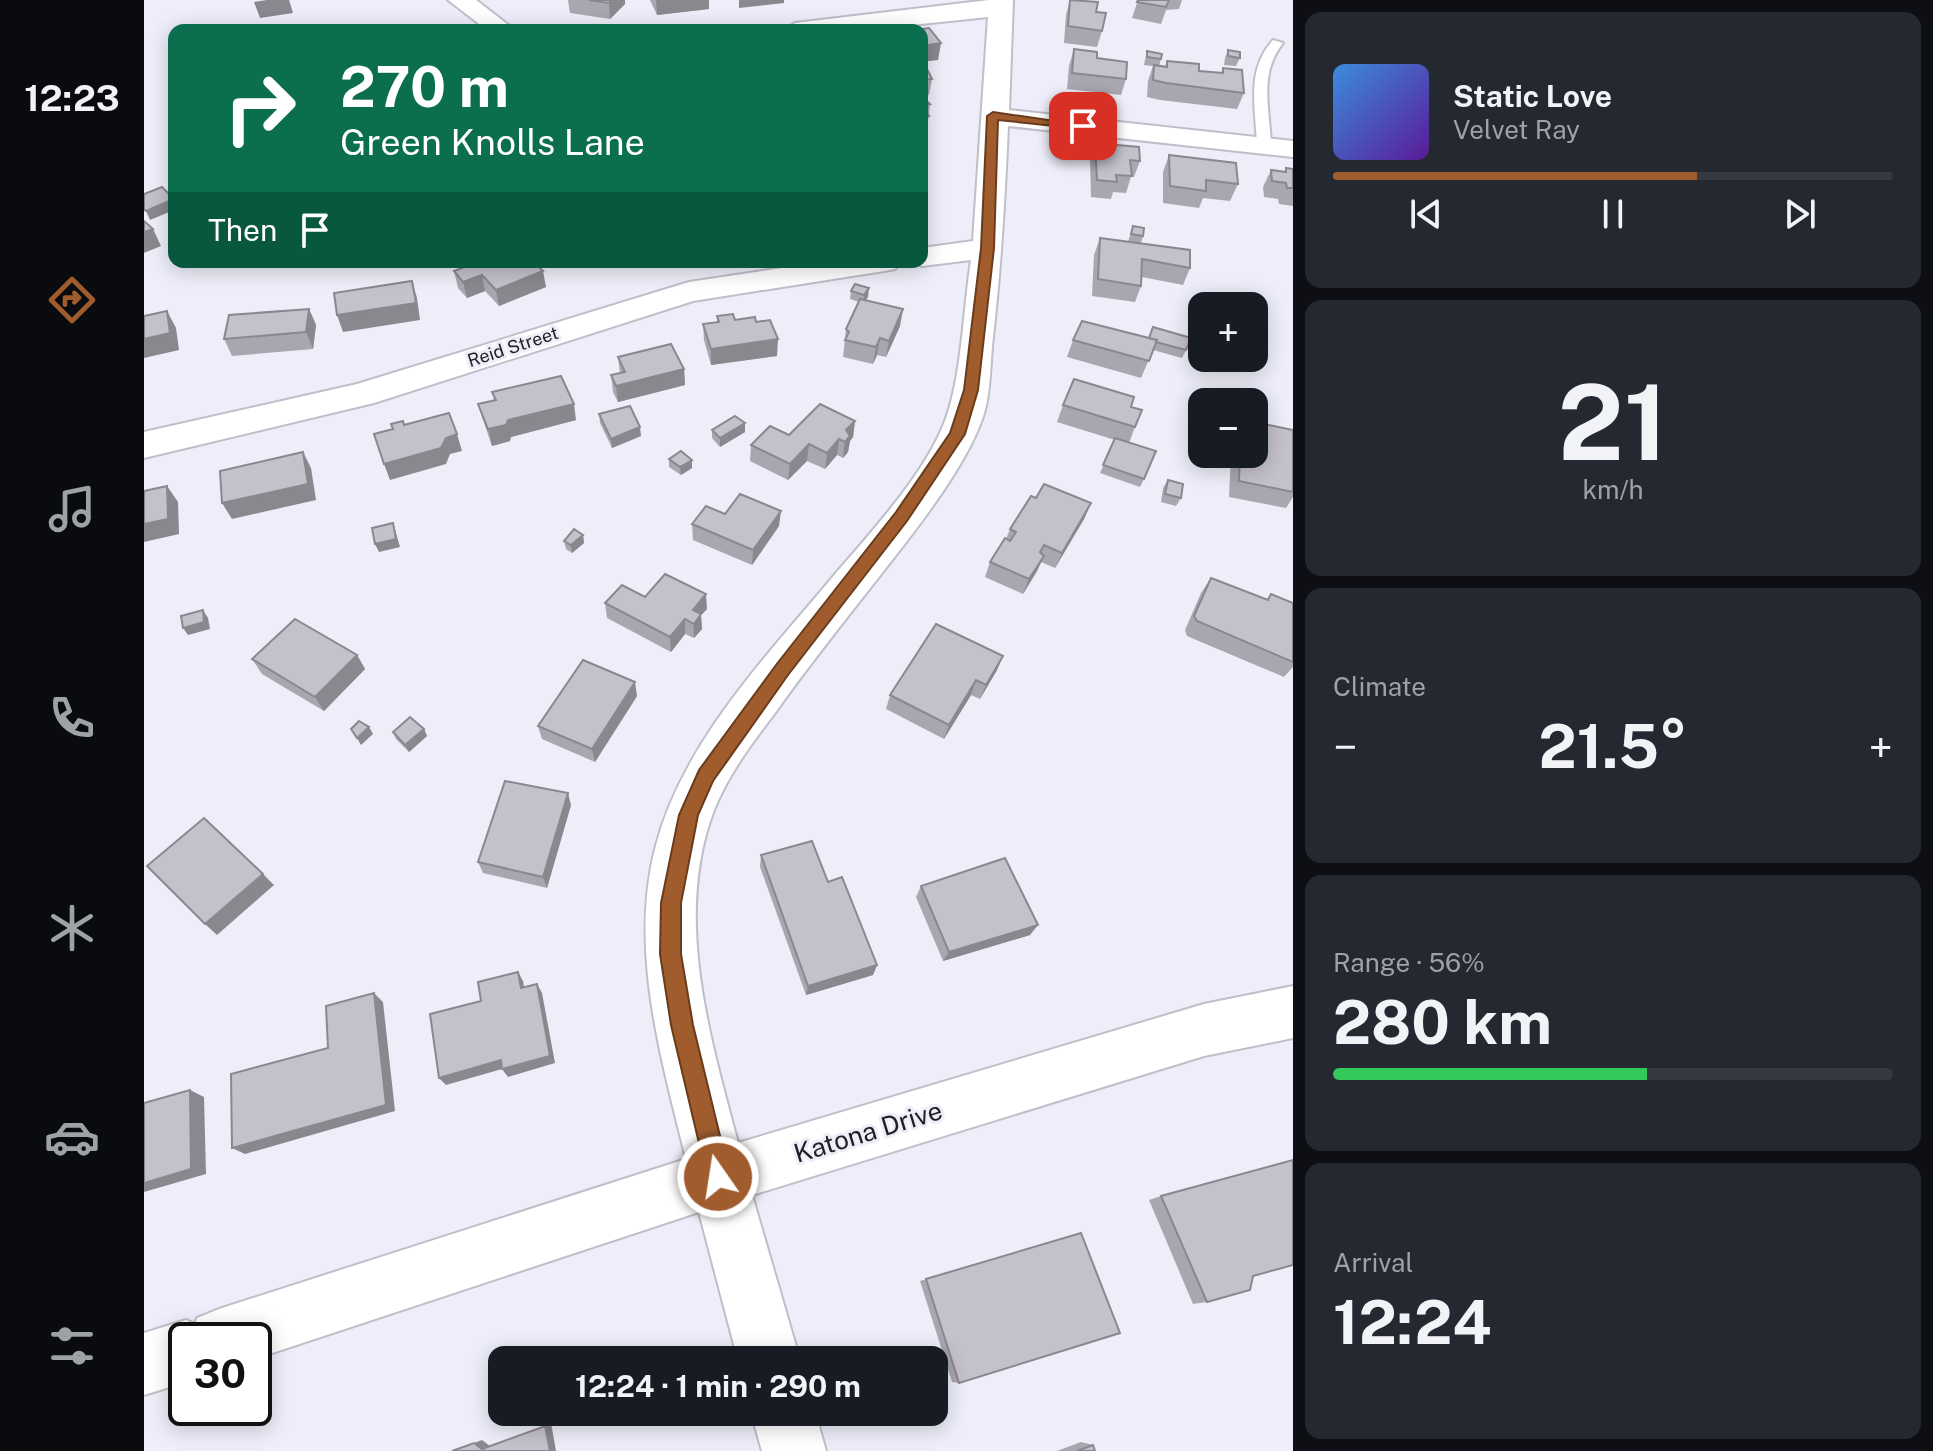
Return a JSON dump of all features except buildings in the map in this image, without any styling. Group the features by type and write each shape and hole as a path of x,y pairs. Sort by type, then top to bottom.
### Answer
{"street":[{"path":"460,0 494,24"},
{"path":"765,1346 718,1177 682,1025 671,954 671,903 689,815 705,776 782,670 902,517 957,434 971,390 988,248 1000,4 842,24"},
{"path":"993,116 1293,149"},
{"path":"928,256 988,248"},
{"name":"Reid Street","path":"144,445 362,395 689,292 845,268"},
{"name":"Katona Drive","path":"272,1323 718,1177 1204,1030 1293,1012"},
{"path":"144,1364 168,1357"},
{"path":"787,1426 794,1451"}],"lane":[{"path":"1264,146 1261,72 1269,50 1277,43"}],"route":[{"path":"718,1177 682,1025 671,954 671,903 689,815 705,776 782,670 902,517 957,434 971,390 988,248 993,116 1083,126"}]}
